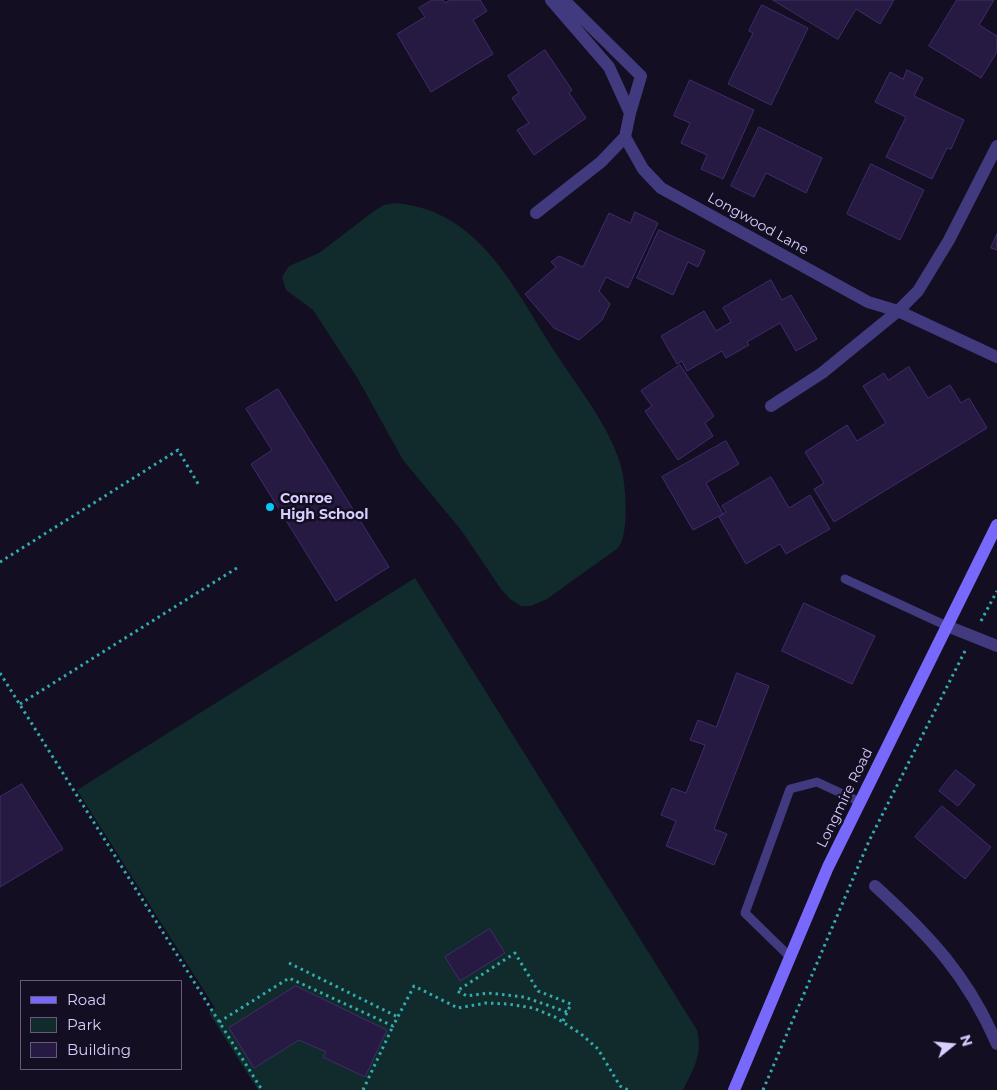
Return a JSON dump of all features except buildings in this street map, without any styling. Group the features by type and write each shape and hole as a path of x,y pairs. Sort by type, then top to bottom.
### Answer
{"main road":[{"name":"Longmire Road","path":"734,1090 828,867 997,524"}],"street":[{"path":"551,0 609,68 630,113"},
{"path":"536,213 601,162 625,137 641,76 564,0"},
{"name":"Longwood Lane","path":"625,137 643,169 661,188 868,302 898,311 997,357"},
{"path":"771,406 822,373 898,311 918,291 949,240 997,146"},
{"path":"947,626 997,646"},
{"path":"875,886 941,950 984,1014 997,1044"}],"lane":[{"path":"845,580 947,626"},
{"path":"790,957 745,913 790,789 817,782 860,802"}],"path":[{"path":"0,562 178,450 200,486"},
{"path":"20,704 240,566"},
{"path":"763,1090 868,841 997,591"},
{"path":"0,673 262,1090"},
{"path":"563,1021 571,1004 538,991 515,953 457,991 467,996 494,994 524,997 567,1012"},
{"path":"289,963 398,1017"},
{"path":"219,1022 289,978 393,1026"},
{"path":"362,1090 414,986 458,1008 486,1003 508,1004 545,1012 563,1021 598,1049 620,1086 628,1090"}],"green space":[{"path":"395,203 415,206 434,212 452,221 468,233 494,259 517,291 601,421 620,463 626,507 624,531 618,548 547,599 531,606 521,606 510,599 501,589 461,530 403,460 358,379 313,310 286,290 282,277 289,266 319,253 374,211 384,205"},
{"path":"415,578 697,1030 699,1038 698,1054 694,1068 683,1090 258,1090 209,1013 215,1008 77,790"}],"place":[{"name":"Conroe High School","path":"270,507"}]}
